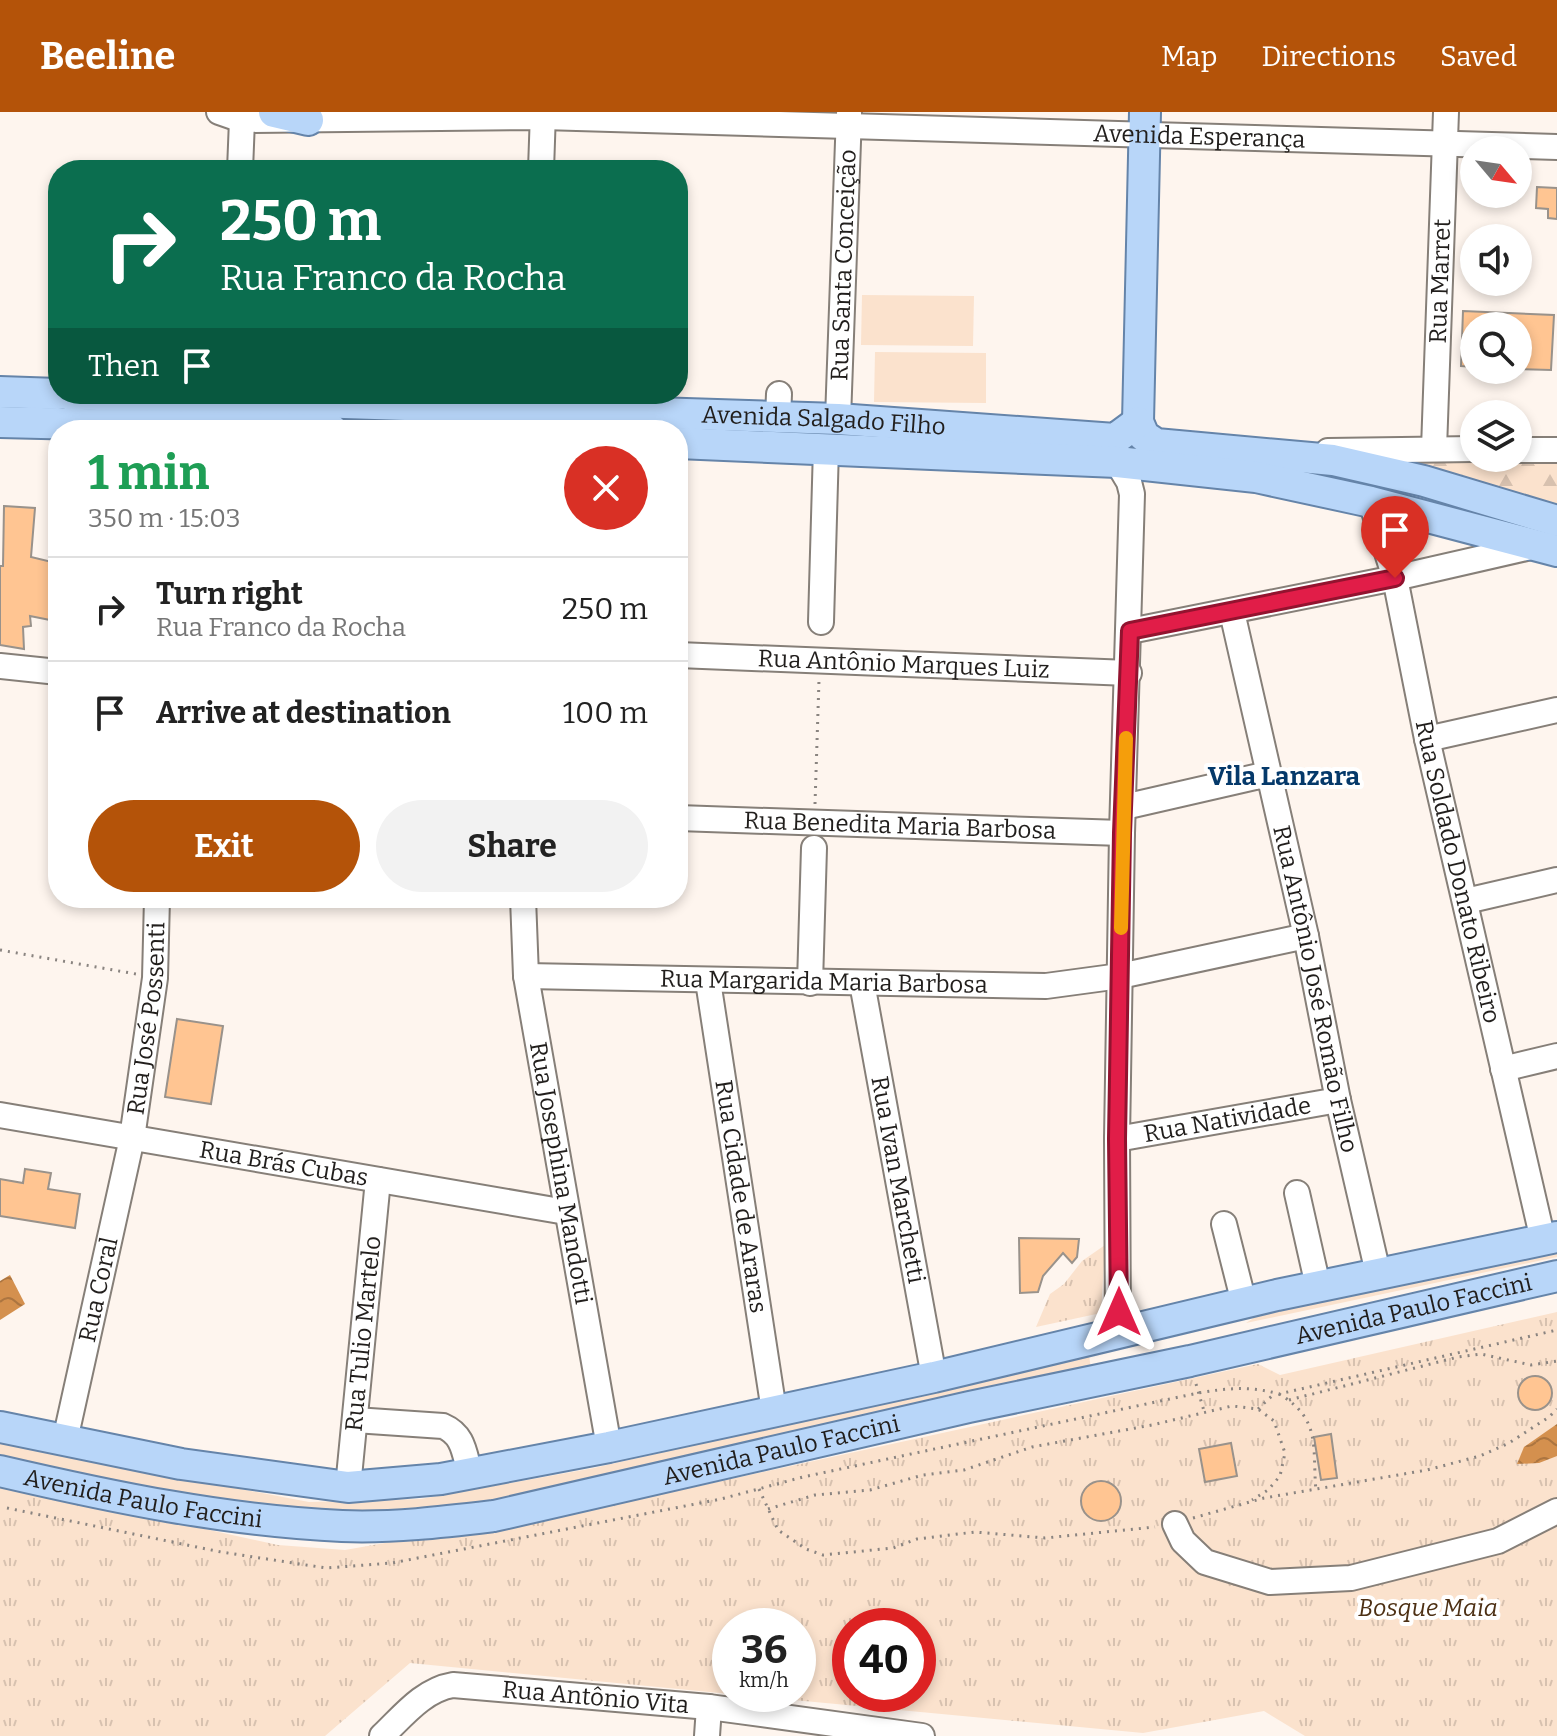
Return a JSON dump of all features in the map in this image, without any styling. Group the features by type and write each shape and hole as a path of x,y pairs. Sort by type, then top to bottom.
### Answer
{"main road":[{"path":"274,112 308,120"},
{"path":"1145,124 1138,422 1144,436 1156,444 1309,455 1373,467 1551,539"},
{"path":"0,392 48,394"},
{"name":"Avenida Salgado Filho","path":"680,404 779,406 838,419 1115,439 1138,422"},
{"path":"0,422 48,423"},
{"name":"Avenida Salgado Filho","path":"688,443 1161,466 1256,477 1551,539"},
{"name":"Avenida Paulo Faccini","path":"0,1427 181,1464 348,1487 441,1479 609,1447 934,1377 1277,1295 1550,1238"},
{"name":"Avenida Paulo Faccini","path":"0,1471 221,1516 343,1526 423,1525 509,1513 916,1418 1190,1361 1557,1276"},
{"path":"1235,1349 1227,1340 1225,1326 1231,1314 1238,1309 1268,1302 1277,1295"},
{"path":"1095,1380 1110,1358 1118,1334"}],"street":[{"name":"Rua Marret","path":"1434,449 1446,112"},
{"name":"Avenida Esperança","path":"231,116 308,120 543,114 1145,124 1557,147"},
{"path":"541,160 543,114"},
{"path":"231,116 238,160"},
{"name":"Rua Santa Conceição","path":"838,419 833,308 848,119"},
{"path":"821,622 826,448"},
{"path":"1265,452 1460,449"},
{"path":"1532,450 1557,450"},
{"path":"1117,462 1132,494 1122,833 1117,1139 1118,1334"},
{"path":"1132,494 1147,475 1161,466"},
{"name":"Rua Soldado Donato Ribeiro","path":"1371,502 1395,578 1427,739 1503,1069 1550,1238"},
{"path":"1130,631 1395,578 1551,539"},
{"name":"Rua Antônio José Romão Filho","path":"1232,612 1378,1273"},
{"name":"Rua Antônio Marques Luiz","path":"688,655 820,658 1129,673"},
{"path":"0,666 48,671"},
{"path":"1427,739 1557,710"},
{"path":"1124,807 1268,774"},
{"name":"Rua Benedita Maria Barbosa","path":"688,818 1122,833"},
{"path":"810,983 814,848"},
{"path":"1466,901 1557,880"},
{"name":"Rua José Possenti","path":"132,1138 155,978 157,908"},
{"name":"Rua Josephina Mandotti","path":"523,908 526,976 609,1447"},
{"name":"Rua Margarida Maria Barbosa","path":"526,976 1046,986 1120,976 1306,936"},
{"name":"Rua Cidade de Araras","path":"708,981 774,1411"},
{"name":"Rua Ivan Marchetti","path":"862,983 934,1377"},
{"path":"1503,1069 1557,1056"},
{"name":"Rua Natividade","path":"1117,1139 1338,1100"},
{"name":"Rua Brás Cubas","path":"0,1115 566,1212"},
{"name":"Rua Coral","path":"65,1440 132,1138"},
{"name":"Rua Tulio Martelo","path":"348,1487 378,1180"},
{"path":"1297,1193 1318,1286"},
{"path":"1224,1224 1244,1303"},
{"path":"355,1420 443,1426 454,1431 460,1438 470,1473"},
{"path":"1179,1532 1205,1562 1270,1582 1351,1578 1498,1541 1557,1511"},
{"name":"Rua Antônio Vita","path":"382,1736 424,1696 437,1688 453,1685 709,1707 922,1736"},
{"path":"707,1736 709,1707"}],"path":[{"path":"815,821 820,658"},
{"path":"0,950 155,978"},
{"path":"1289,1400 1458,1357 1481,1354 1531,1365 1557,1361"},
{"path":"1190,1361 1204,1411"},
{"path":"1258,1409 1277,1393 1308,1418 1316,1491"},
{"path":"759,1489 768,1509 778,1530 806,1549 823,1555 893,1548 917,1539 975,1532 1045,1538 1120,1532 1179,1532 1249,1502 1268,1490 1280,1476 1285,1453 1274,1421 1258,1409 1232,1406 1152,1425 1032,1447 964,1470 912,1477 870,1490 815,1495 768,1509"},
{"path":"1249,1502 1427,1470 1480,1456 1509,1443 1557,1409"}],"green space":[{"path":"862,295 974,296 973,346 861,345"},
{"path":"875,352 986,353 986,403 874,402"},
{"path":"1369,456 1460,458 1460,472 1532,472 1532,459 1557,460 1557,512"},
{"path":"1557,1242 1557,1257 1246,1323 1278,1302"},
{"path":"1105,1245 1101,1313 1036,1327 1050,1294 1064,1284 1082,1261"},
{"name":"Bosque Maia","path":"1557,1312 1557,1736 1305,1736 1264,1711 1143,1733 921,1712 936,1712 936,1608 832,1608 832,1704 816,1702 816,1608 712,1608 712,1692 410,1663 325,1736 0,1736 0,1484 278,1545 345,1550 658,1495 1258,1364 1280,1375"},
{"path":"1089,1355 1091,1369 489,1502 424,1512 305,1515 88,1477 0,1457 0,1440 309,1502 421,1499 594,1468"}],"water":[{"path":"10,1275 25,1304 0,1320 0,1281"},
{"path":"1557,1424 1557,1456 1539,1463 1517,1464 1524,1447"}],"building":[{"path":"1537,187 1557,188 1557,219 1548,218 1548,209 1536,208"},
{"path":"1532,314 1554,315 1551,370 1532,369"},
{"path":"4,506 35,508 31,557 48,561 48,620 30,616 31,626 23,627 24,649 0,645 0,566 3,566"},
{"path":"177,1019 223,1026 211,1104 165,1097"},
{"path":"25,1169 51,1173 48,1189 80,1194 75,1228 0,1216 0,1179 23,1183"},
{"path":"1019,1238 1079,1239 1077,1257 1072,1263 1063,1253 1043,1276 1038,1292 1020,1293"},
{"path":"1535,1376 1547,1381 1552,1393 1547,1405 1535,1410 1523,1405 1518,1393 1523,1381"},
{"path":"1331,1434 1337,1478 1321,1480 1314,1437"},
{"path":"1231,1443 1237,1476 1205,1482 1199,1449"},
{"path":"1101,1481 1115,1487 1121,1501 1115,1515 1101,1521 1087,1515 1081,1501 1087,1487"}],"slow traffic":[{"path":"1121,928 1126,738"}],"district":[{"name":"Vila Lanzara","path":"1284,776"}],"route":[{"path":"1119,1312 1117,1139 1122,833 1130,631 1395,578"}]}
